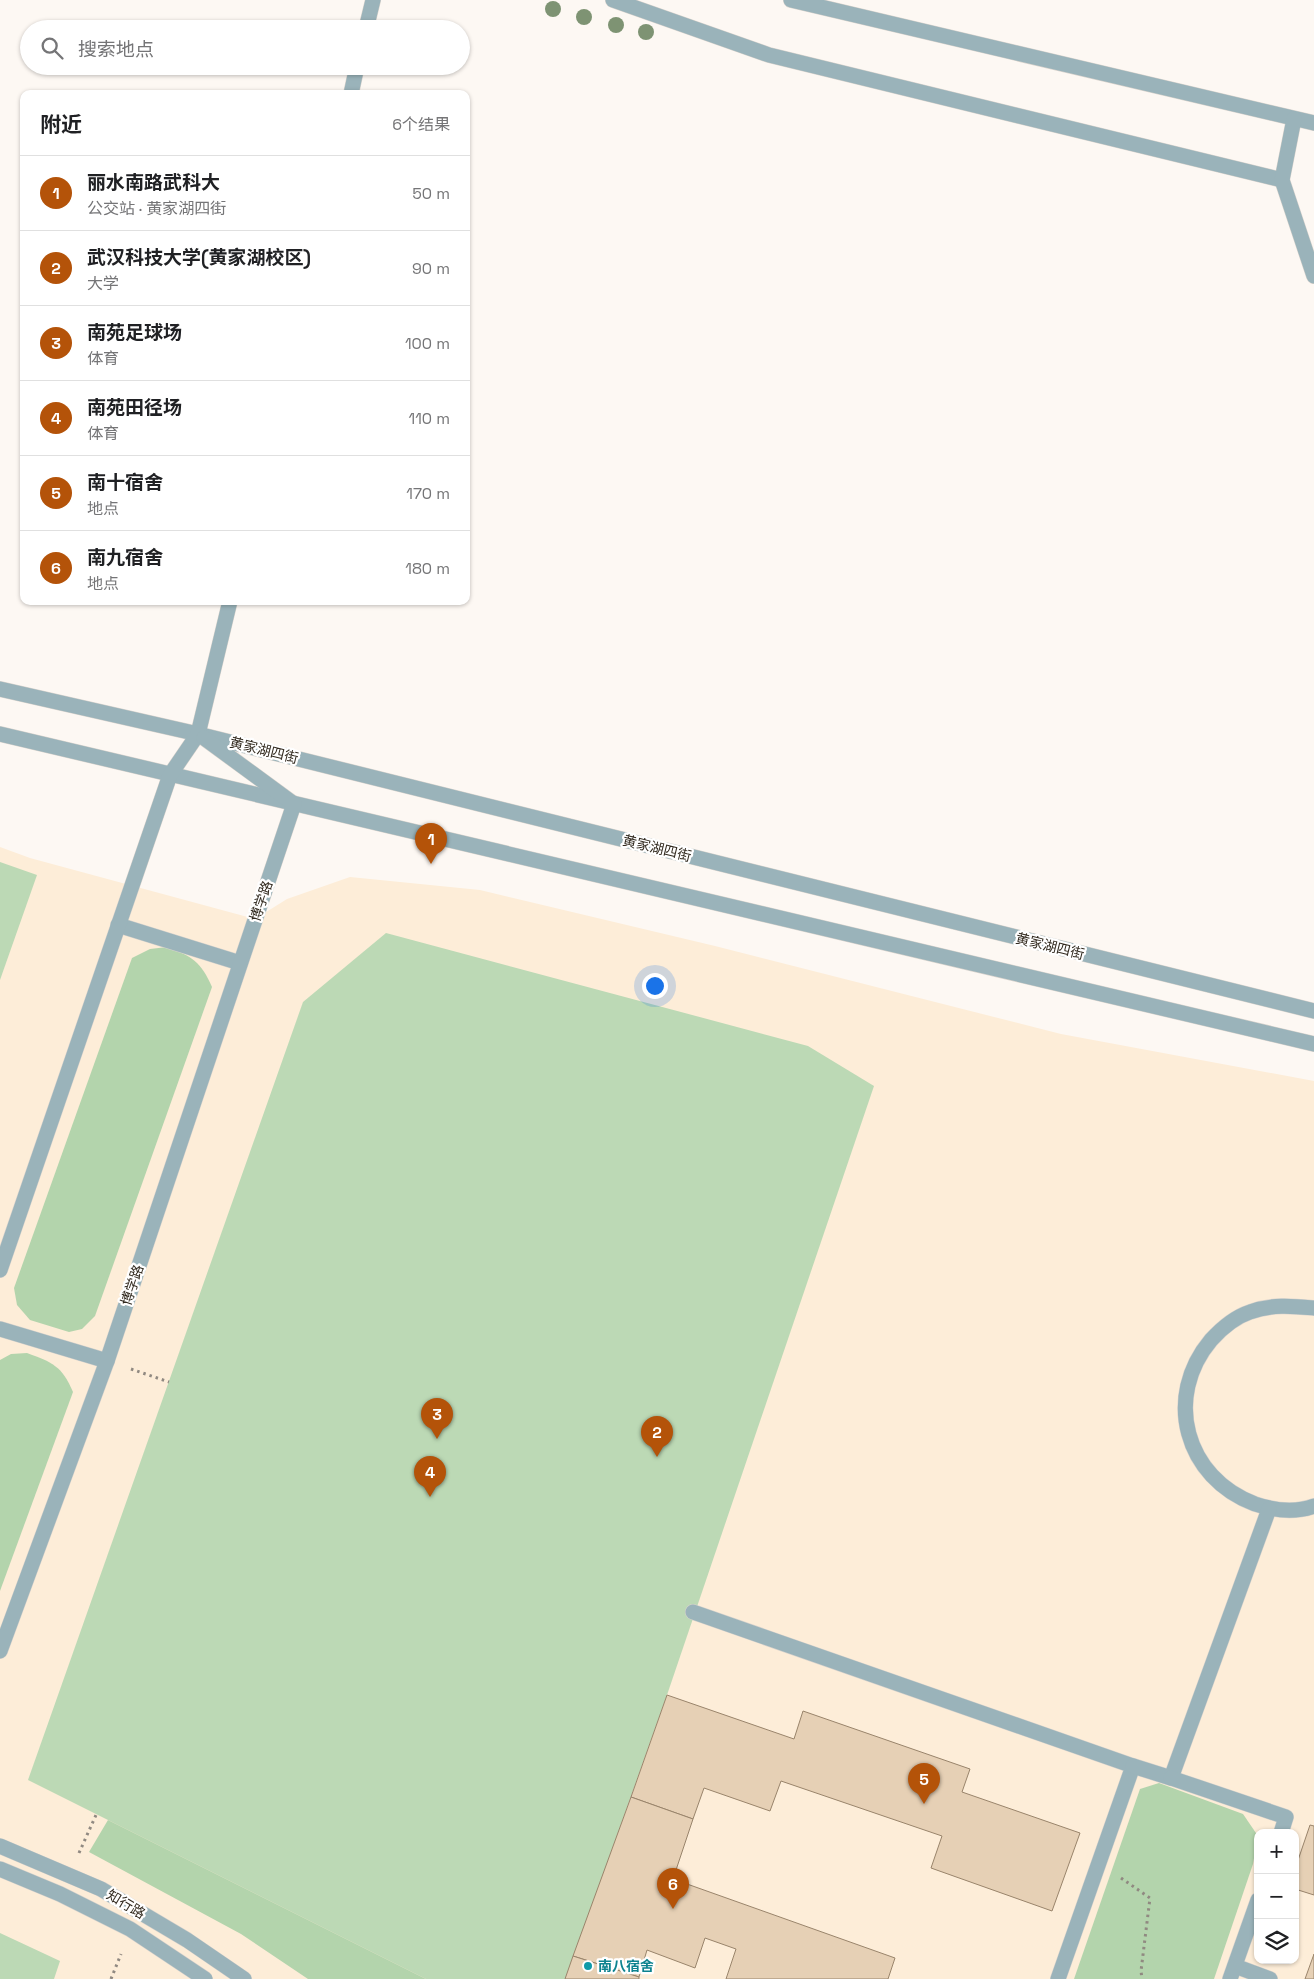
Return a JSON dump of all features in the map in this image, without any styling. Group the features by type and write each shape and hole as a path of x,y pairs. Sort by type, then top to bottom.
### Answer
{"street":[{"path":"368,20 373,0"},
{"path":"613,0 769,55 1282,180"},
{"path":"791,0 1314,123"},
{"path":"352,90 355,75"},
{"path":"1294,119 1282,180 1314,276"},
{"path":"0,1270 170,775 198,734 229,605"},
{"name":"黄家湖四街","path":"0,688 198,734 1314,1011"},
{"path":"0,734 1314,1044"},
{"path":"198,734 294,804"},
{"name":"博学路","path":"0,1651 107,1361 294,804"},
{"path":"118,925 240,963"},
{"path":"1314,1308 1281,1305 1249,1312 1220,1329 1199,1354 1187,1385 1184,1418 1193,1450 1212,1477 1238,1498 1268,1509 1304,1510 1314,1506"},
{"path":"0,1329 107,1361"},
{"path":"1171,1778 1268,1509"},
{"path":"693,1612 1133,1766 1286,1817 1282,1829"},
{"path":"1058,1979 1133,1766"},
{"name":"知行路","path":"0,1846 101,1889 188,1940 244,1979"},
{"name":"知行路","path":"0,1869 60,1894 130,1929 205,1979"},
{"path":"1254,1911 1232,1972 1270,1979"}],"path":[{"path":"107,1361 169,1382"},
{"path":"69,1876 96,1815"},
{"path":"1098,1864 1150,1898 1141,1971 1142,1979"}],"shaded area":[{"path":"0,847 30,858 255,919 287,899 350,877 480,890 715,946 1061,1034 1314,1081 1314,1979 0,1979"}],"green space":[{"path":"0,862 37,875 0,980"},
{"path":"386,933 808,1046 874,1086 667,1695 566,1979 426,1979 28,1780 303,1002"},
{"path":"167,947 195,961 204,971 212,987 95,1316 82,1329 69,1332 30,1320 17,1305 14,1288 132,958 150,949"},
{"path":"27,1353 50,1362 55,1366 65,1376 73,1392 0,1591 0,1360 11,1354"},
{"path":"1159,1783 1243,1814 1254,1830 1253,1864 1214,1979 1074,1979 1140,1789"},
{"path":"108,1820 426,1979 308,1979 241,1934 89,1852"},
{"path":"0,1933 60,1961 54,1979 0,1979"}],"building":[{"path":"667,1695 794,1739 803,1711 970,1769 962,1792 1080,1833 1052,1911 931,1868 942,1836 781,1781 770,1811 704,1788 693,1819 631,1797"},
{"path":"631,1797 693,1819 673,1879 895,1958 888,1979 726,1979 736,1949 705,1938 695,1968 647,1950 639,1977 573,1956"},
{"path":"1310,1825 1314,1826 1314,1895 1299,1890 1299,1857"},
{"path":"1314,1954 1314,1979 1305,1979"},
{"name":"南八宿舍","path":"573,1956 639,1977 639,1979 565,1979"}],"place":[{"name":"丽水南路武科大","path":"431,864"},
{"name":"南苑足球场","path":"437,1439"},
{"name":"武汉科技大学(黄家湖校区)","path":"657,1457"},
{"name":"南苑田径场","path":"430,1497"},
{"name":"南十宿舍","path":"924,1804"},
{"name":"南九宿舍","path":"673,1909"},
{"name":"南八宿舍","path":"588,1966"}]}
